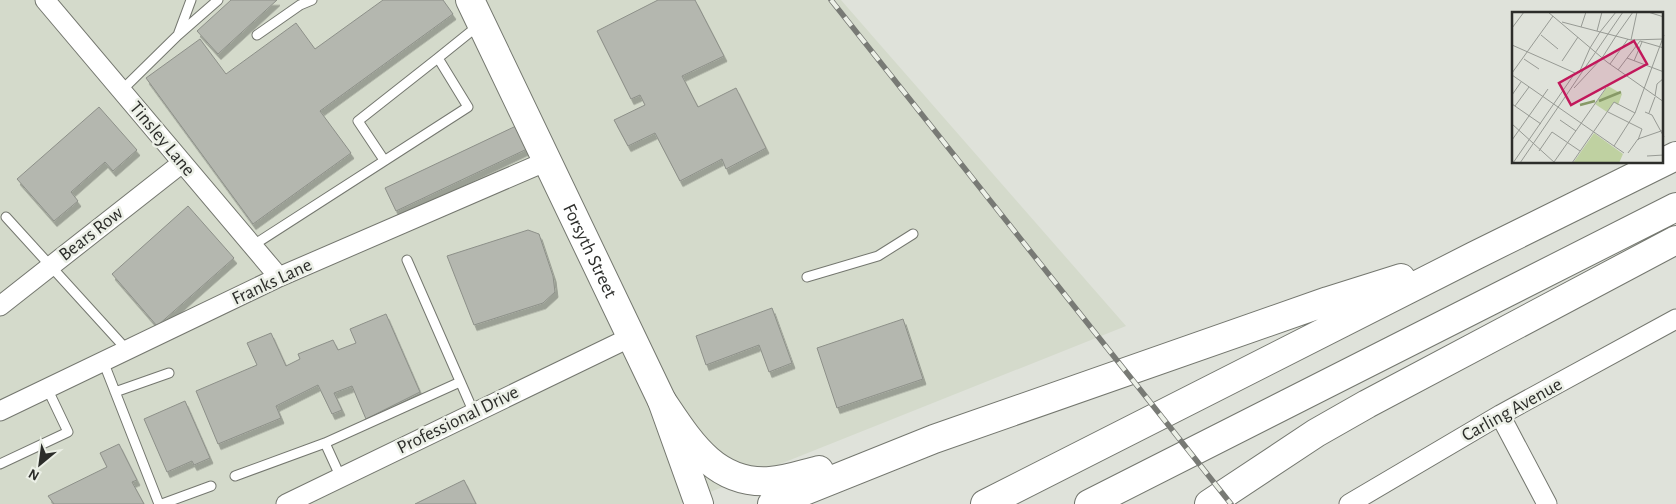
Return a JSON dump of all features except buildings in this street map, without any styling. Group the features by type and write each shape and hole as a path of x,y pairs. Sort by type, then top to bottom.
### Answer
{"main road":[{"name":"Forsyth Street","path":"475,7 662,401 699,504"},
{"path":"1664,162 1676,156"},
{"path":"985,504 1660,164"},
{"path":"1089,504 1676,207"},
{"path":"1209,504 1316,433 1367,404 1676,240"},
{"path":"772,504 934,439 1328,301 1474,256"},
{"path":"662,401 687,437 712,464 738,478 754,482 789,478 934,439"}],"street":[{"name":"Tinsley Lane","path":"45,0 279,277"},
{"name":"Franks Lane","path":"0,411 279,277 547,160"},
{"name":"Bears Row","path":"0,306 182,162"},
{"name":"Carling Avenue","path":"1349,504 1500,416 1676,319"},
{"name":"Professional Drive","path":"286,504 631,337"},
{"path":"1500,416 1546,504"}],"lane":[{"path":"178,35 191,0"},
{"path":"122,90 178,35 218,0"},
{"path":"257,35 300,5 312,0"},
{"path":"384,160 358,121 438,58 475,7"},
{"path":"252,246 468,107 438,58"},
{"path":"6,217 127,350"},
{"path":"807,277 878,256 913,234"},
{"path":"407,260 474,413"},
{"path":"103,362 161,504 211,486"},
{"path":"115,392 169,372"},
{"path":"235,476 325,443 460,382"},
{"path":"0,464 68,432 47,388"},
{"path":"325,443 341,478"}],"shaded area":[{"path":"0,0 841,0 1126,326 680,504 0,504"}],"railway":[{"path":"831,0 1231,504"}]}
